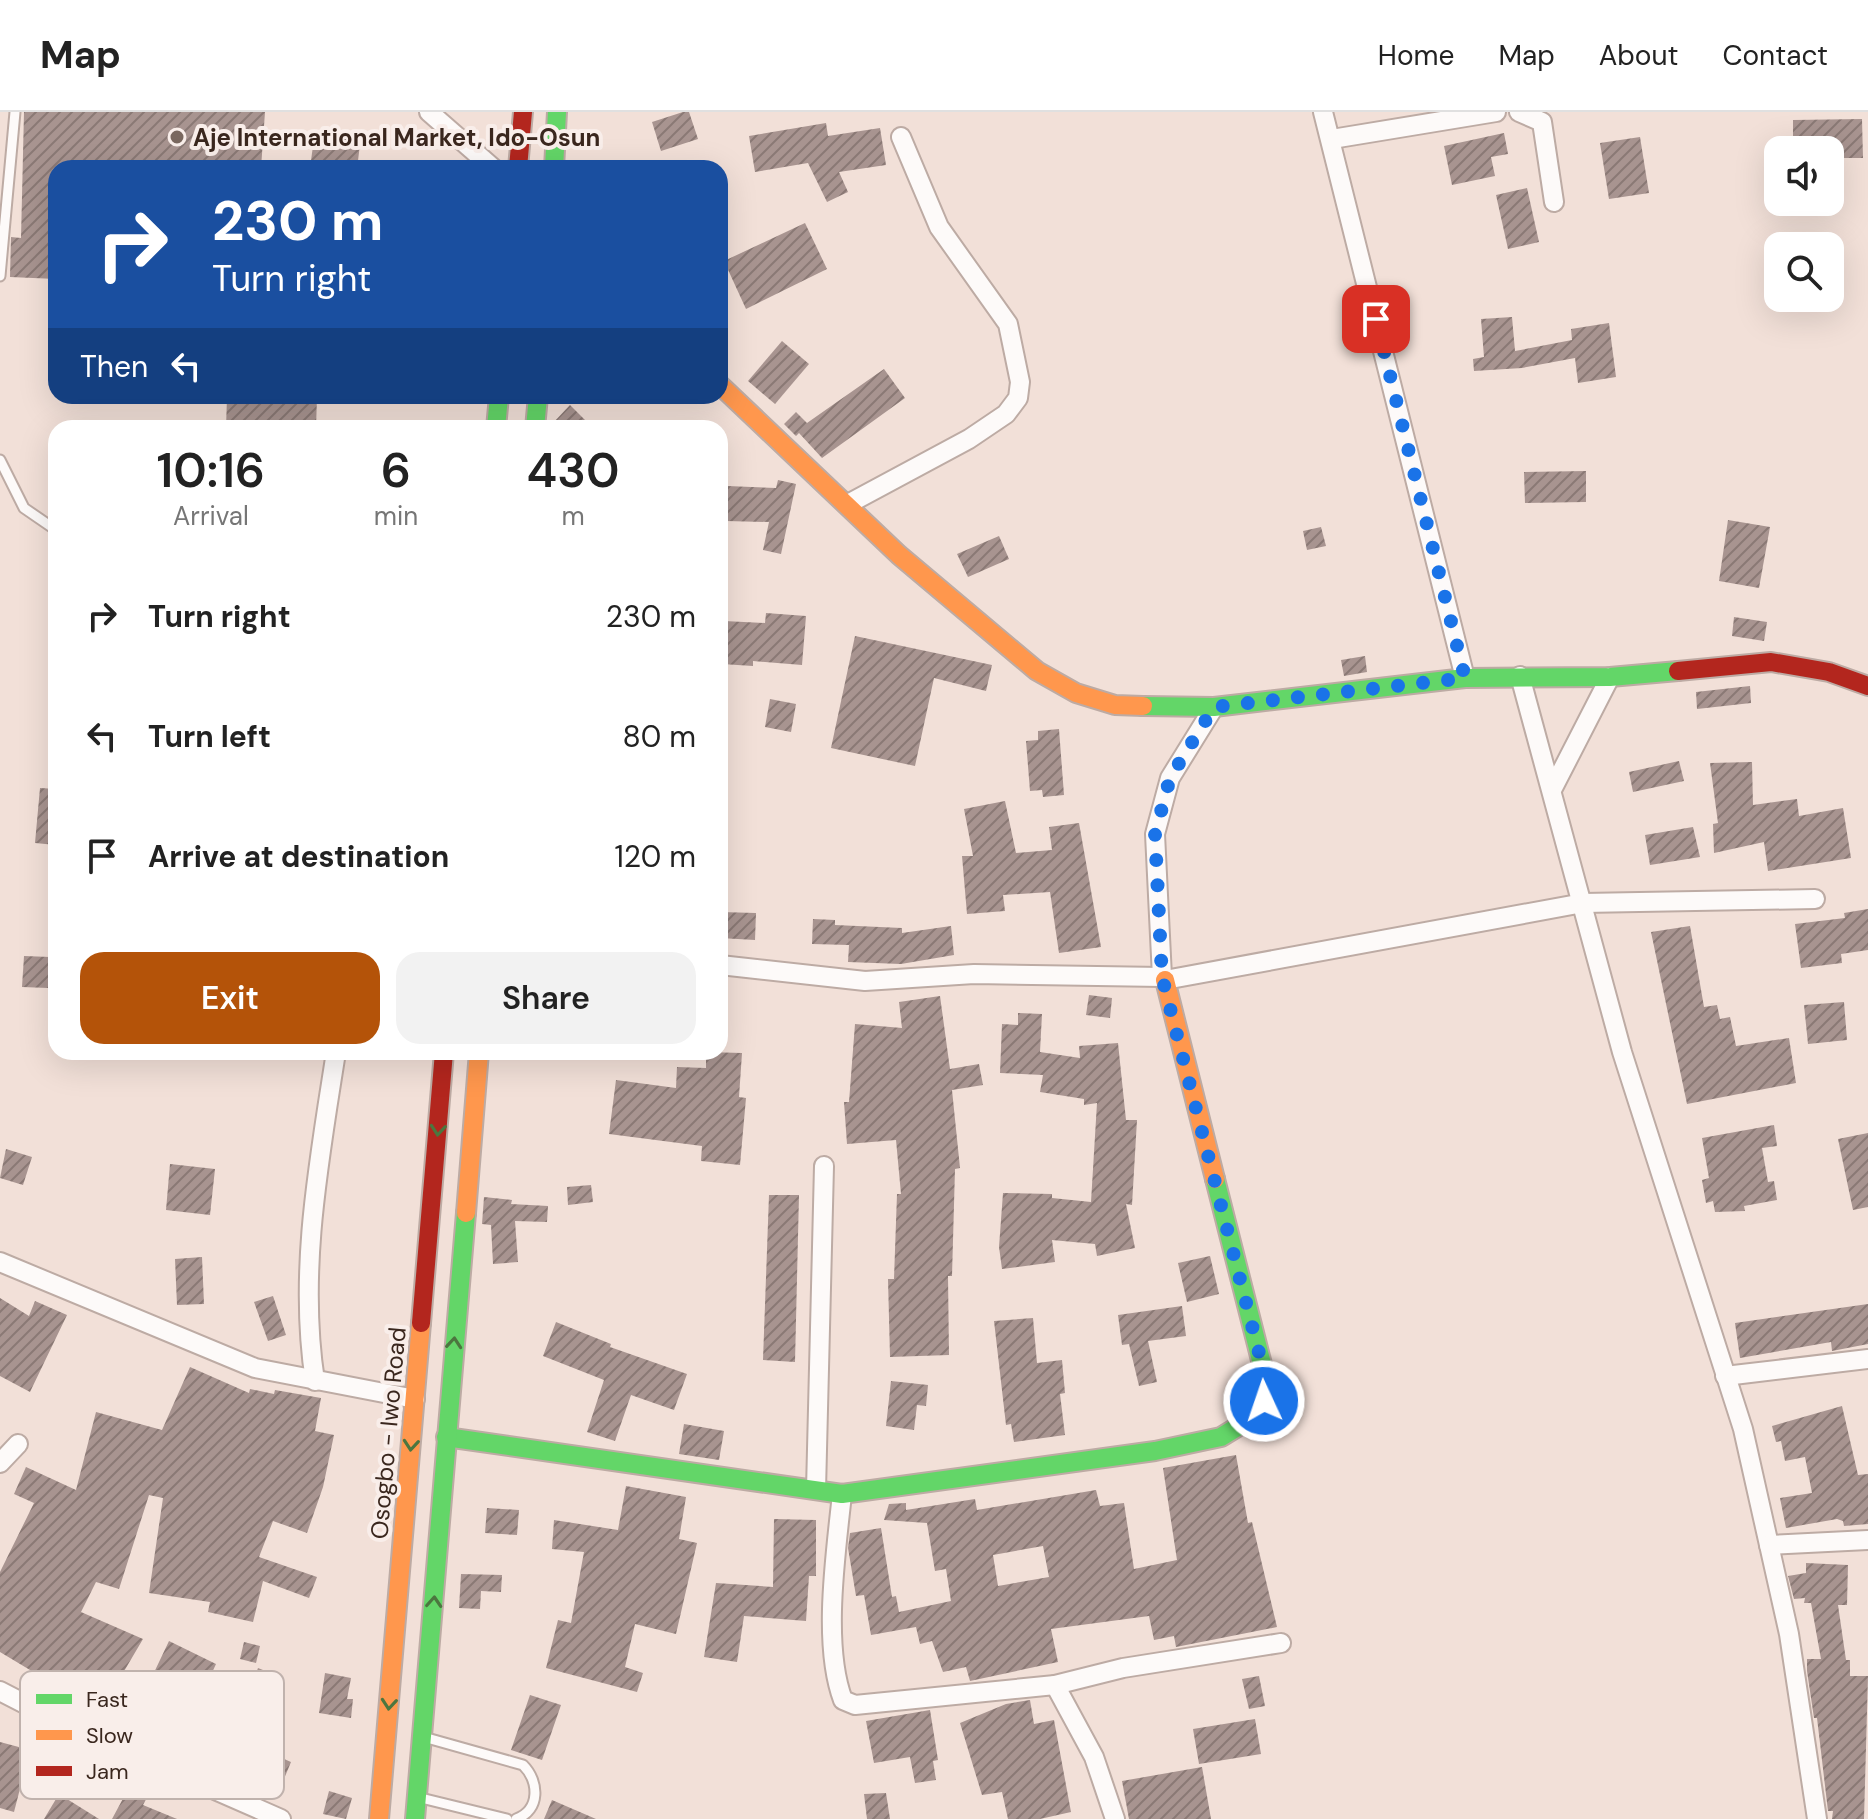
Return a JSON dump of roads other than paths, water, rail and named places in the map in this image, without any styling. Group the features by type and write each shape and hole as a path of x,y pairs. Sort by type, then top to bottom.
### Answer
{"street":[{"path":"429,112 484,160"},
{"path":"519,160 523,112"},
{"path":"554,160 557,112"},
{"path":"1323,112 1465,678"},
{"path":"1332,139 1496,112"},
{"path":"1519,112 1542,122 1554,202"},
{"path":"848,504 969,439 1006,414 1018,398 1020,382 1008,324 939,227 901,137"},
{"path":"728,392 899,555 1037,671 1076,693 1115,705 1214,707 1465,678 1610,677 1771,662 1829,672 1868,686"},
{"path":"1520,676 1553,788 1622,1052 1743,1429 1789,1634 1817,1819"},
{"path":"1553,788 1610,677"},
{"path":"446,1437 842,1494 1155,1451 1221,1437 1252,1418 1264,1401 1266,1380 1164,978 1155,834 1170,778 1214,707"},
{"path":"728,966 865,981 974,974 1164,978 1583,903 1815,899"},
{"path":"315,1381 309,1343 308,1264 335,1060"},
{"name":"Osogbo - Iwo Road","path":"379,1819 443,1060"},
{"path":"415,1819 478,1060"},
{"path":"816,1490 824,1166"},
{"path":"0,1262 255,1368 415,1399"},
{"path":"1725,1376 1868,1359"},
{"path":"0,1463 18,1444"},
{"path":"842,1494 833,1595 834,1635 843,1700 855,1705 1055,1685 1123,1668 1281,1643"},
{"path":"1769,1545 1868,1540"},
{"path":"1055,1685 1094,1757 1115,1819"},
{"path":"0,1691 20,1701"},
{"path":"235,1799 281,1819"}],"lane":[{"path":"0,276 15,112"},
{"path":"0,460 24,508 48,524"},
{"path":"424,1737 523,1765 533,1774 536,1790 533,1804 524,1816 516,1819"},
{"path":"418,1797 507,1819"}],"place":[{"name":"Aje International Market, Ido-Osun","path":"177,137"}]}
